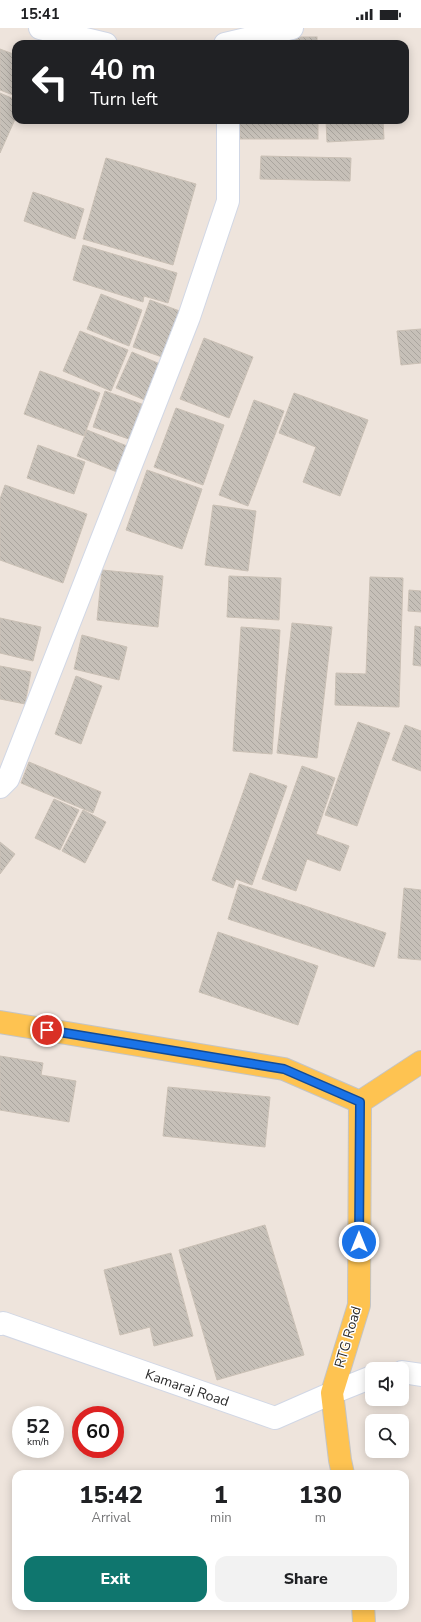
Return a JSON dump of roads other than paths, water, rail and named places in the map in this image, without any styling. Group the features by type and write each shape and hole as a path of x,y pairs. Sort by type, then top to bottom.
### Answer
{"main road":[{"path":"0,1022 284,1069 360,1102 421,1062"},
{"name":"RTG Road","path":"342,1470 332,1393 359,1305 360,1102"},
{"path":"363,1610 364,1622"}],"street":[{"path":"40,28 90,40"},
{"path":"243,40 292,28"},
{"path":"0,787 8,779 189,317 228,201 228,124"},
{"name":"Kamaraj Road","path":"0,1324 3,1323 275,1418 365,1380"},
{"path":"409,1373 421,1375"}]}
